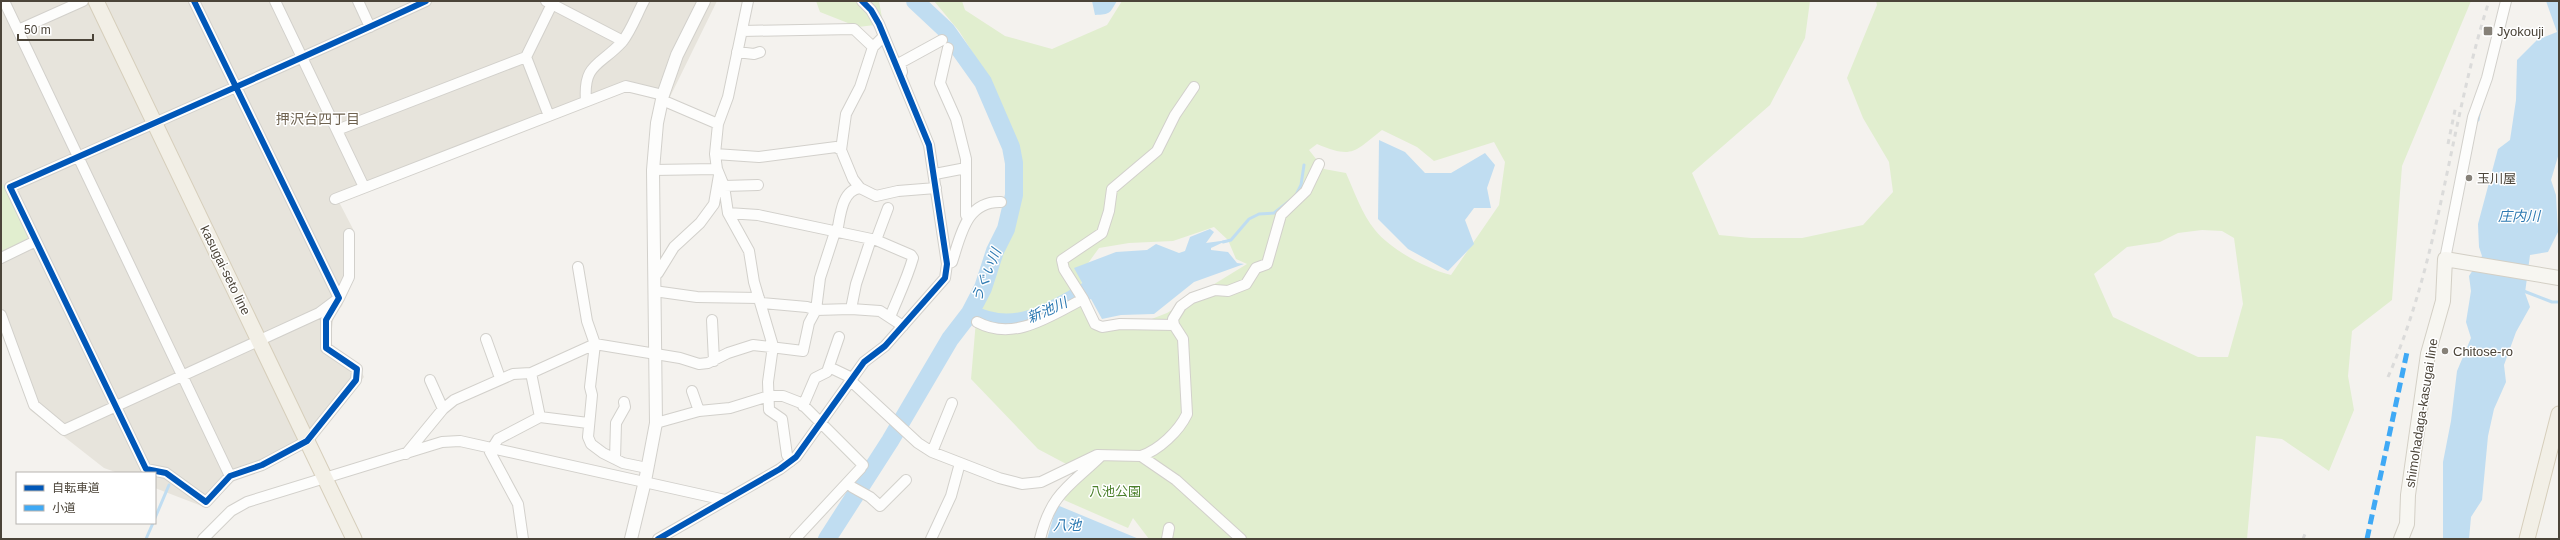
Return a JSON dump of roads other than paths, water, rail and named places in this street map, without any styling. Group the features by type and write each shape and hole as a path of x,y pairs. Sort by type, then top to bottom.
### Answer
{"main road":[{"name":"kasugai-seto line","path":"96,1 354,539"},
{"path":"2445,259 2559,278"},
{"name":"shimohadaga-kasugai line","path":"2401,539 2407,524 2408,495 2428,354 2443,301 2445,259"},
{"path":"2527,539 2559,414"}],"street":[{"path":"4,1 230,476"},
{"path":"18,30 83,1"},
{"path":"194,1 339,298"},
{"path":"275,1 364,187"},
{"path":"358,1 370,27"},
{"path":"349,234 349,277 326,320 326,348 357,369 356,380 307,440 262,464 230,476 206,502 166,473 146,469 10,187 426,1"},
{"path":"586,101 585,86 588,73 623,41 644,1"},
{"path":"631,539 645,481 656,423 653,170 662,98 677,55 704,1"},
{"path":"748,1 728,97 718,124 715,154 718,172 724,186 728,213 749,250 760,300 774,346 768,382 769,410 782,419 787,455 791,461"},
{"path":"658,539 791,461 820,424 864,362 885,346 945,278 948,264 935,174 923,126 872,10 862,1"},
{"path":"2445,259 2473,117 2487,78 2506,1"},
{"path":"549,116 526,57 549,3 623,41"},
{"path":"742,31 854,29 873,47"},
{"path":"884,36 873,47 860,87 846,114 841,150 853,179 860,188 876,196 898,191 936,188"},
{"path":"900,75 902,72 900,63 945,44 940,83 956,119 966,159 966,214 968,218"},
{"path":"737,52 754,54 760,52"},
{"path":"336,130 526,57"},
{"path":"335,199 626,86 662,98 718,124"},
{"path":"1174,325 1120,324 1102,327 1095,324 1083,299 1064,269 1062,260 1102,233 1109,211 1112,189 1157,150 1175,115 1194,87"},
{"path":"715,154 760,157 831,147 841,150"},
{"path":"829,367 852,380 890,418 932,452 999,478 1022,484 1041,482 1097,455 1142,456 1151,452 1182,424 1187,414 1183,339 1174,325 1173,319 1181,306 1192,298 1207,292 1228,291 1246,284 1256,268 1267,264 1281,215 1306,191 1319,164"},
{"path":"935,174 966,168"},
{"path":"653,170 718,172"},
{"path":"654,276 658,273 674,247 700,223 714,204 718,172"},
{"path":"724,186 758,185"},
{"path":"406,454 443,409 454,400 484,388 500,378 513,374 531,372 595,344 608,344 654,355 680,358 699,364 714,361 754,345 774,346 803,351 809,323 816,310 820,278 836,232 843,203 850,193 860,188"},
{"path":"948,264 952,262 968,218 979,206 991,202 1001,202"},
{"path":"852,308 856,284 873,239 888,208"},
{"path":"728,213 758,215 873,239 911,255 913,258 905,285 900,290 890,317"},
{"path":"1,258 36,241"},
{"path":"578,267 587,321 595,344 588,437 591,444 615,459 647,468"},
{"path":"654,291 697,297 760,300 807,306 816,310 852,308 880,311 903,326"},
{"path":"1,315 34,405 64,430 319,313 339,298"},
{"path":"977,322 985,326 1003,330 1016,330 1039,322 1083,299"},
{"path":"712,320 714,361"},
{"path":"803,406 815,378 827,372 834,346 839,337"},
{"path":"486,339 500,378"},
{"path":"531,372 540,417"},
{"path":"430,380 443,409"},
{"path":"692,391 698,411"},
{"path":"656,423 698,411 730,408 769,396 783,396 803,406 862,466 795,539"},
{"path":"615,459 616,423 625,407 624,402"},
{"path":"932,452 952,403"},
{"path":"523,539 518,504 490,452 491,447 498,439 540,417 588,423"},
{"path":"203,539 231,511 247,502 326,479 442,442 460,441 491,447 726,500"},
{"path":"1040,539 1051,506 1065,487 1103,455"},
{"path":"1142,456 1176,480 1241,539"},
{"path":"931,539 951,496 960,463"},
{"path":"852,487 870,496 880,506 906,480"},
{"path":"1167,539 1168,528"}],"water":[{"path":"1092,1 1117,1 1107,14 1095,15"},
{"name":"庄内川","path":"2546,1 2559,1 2559,153 2551,180 2556,195 2558,232 2548,252 2530,255 2525,293 2530,307 2516,332 2504,365 2506,382 2494,409 2488,436 2482,500 2471,517 2469,539 2443,539 2443,462 2451,421 2457,371 2471,338 2466,322 2471,291 2469,276 2482,256 2479,247 2478,224 2498,149 2510,140 2516,100 2517,60 2537,40 2557,32"},
{"path":"1379,140 1405,152 1425,173 1451,173 1485,153 1495,165 1487,188 1491,208 1474,208 1465,220 1474,244 1448,271 1408,249 1378,219"},
{"path":"1210,229 1214,232 1206,243 1228,240 1211,248 1211,250 1228,252 1237,263 1244,264 1194,282 1154,314 1121,315 1102,319 1074,268 1116,252 1147,250 1156,244 1179,253 1185,251 1190,237"},
{"name":"八池","path":"1057,505 1139,539 1047,539"}],"waterway":[{"name":"うぐい川","path":"827,539 890,441 950,339 970,313 983,288 995,251 1006,229 1014,195 1014,163 1011,147 983,82 946,30 915,1"},
{"path":"2478,120 2479,114"},
{"path":"1296,195 1301,185 1304,165"},
{"path":"1223,242 1231,240 1249,219 1259,214 1274,213 1292,199"},
{"name":"新池川","path":"970,313 988,320 1004,323 1020,321 1036,317 1098,285"},
{"path":"2521,290 2552,302 2559,302"},
{"path":"156,516 169,485"},
{"path":"146,539 153,524"}],"railway":[{"path":"2388,377 2406,331 2421,285 2433,238 2475,48 2489,1"},
{"path":"2448,144 2456,105"},
{"path":"2303,539 2305,534"}],"place":[{"name":"Jyokouji","path":"2488,31"},
{"name":"玉川屋","path":"2469,178"},
{"name":"Chitose-ro","path":"2445,351"}],"district":[{"name":"押沢台四丁目","path":"318,119"}],"park label":[{"name":"八池公園","path":"1115,491"}]}
